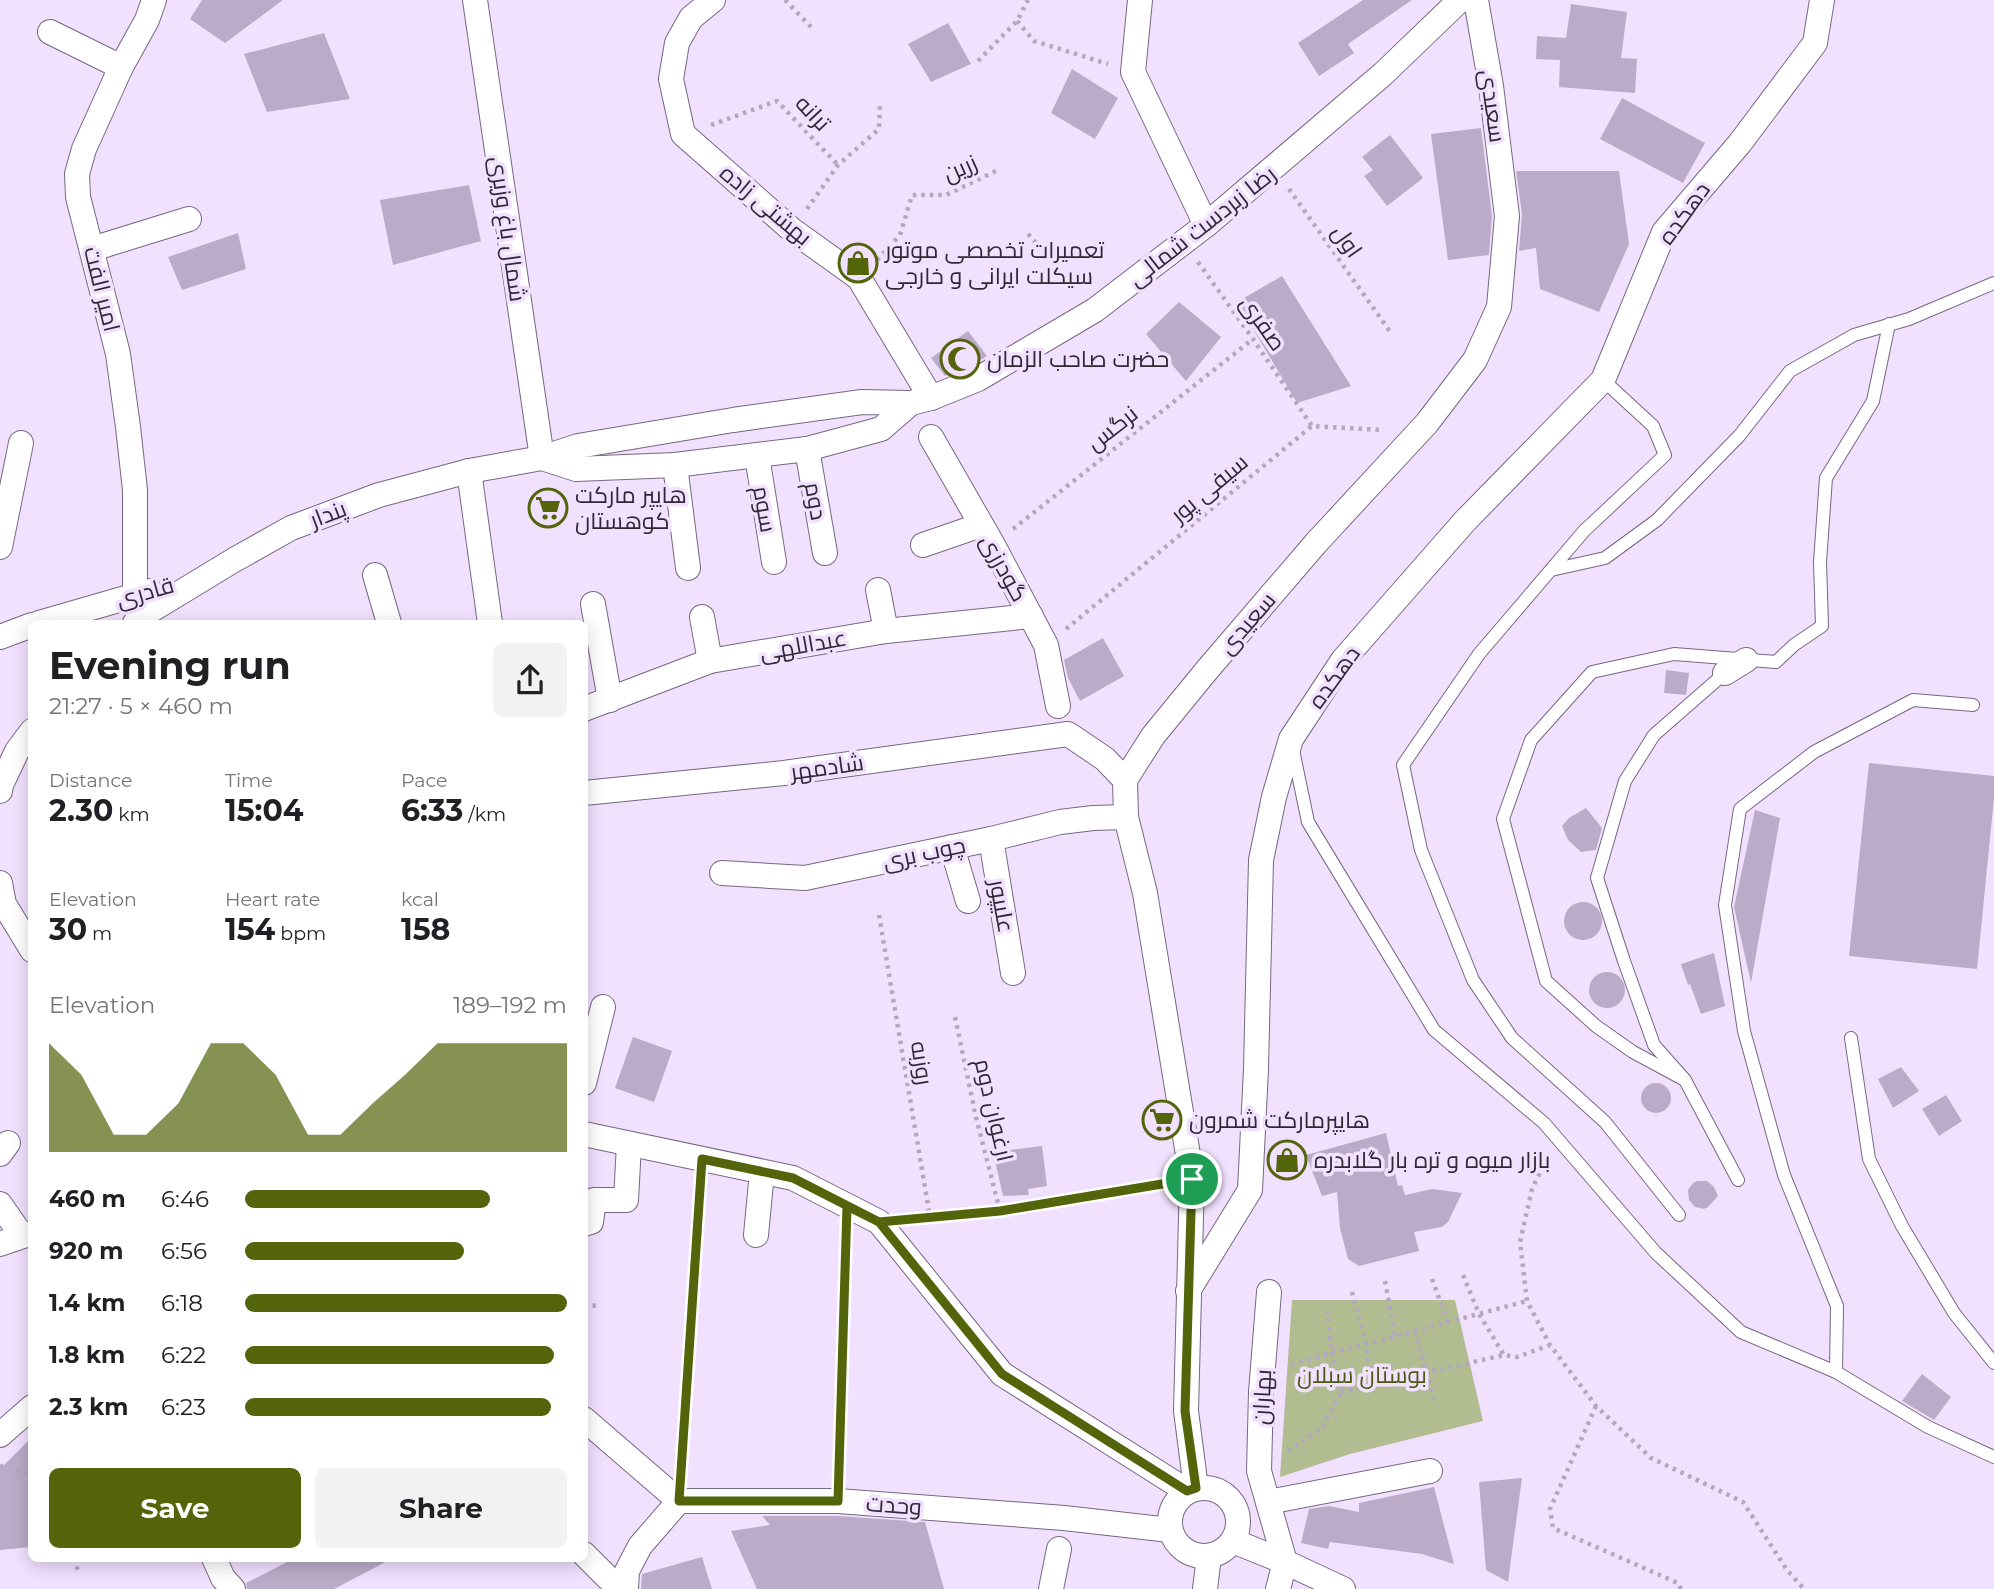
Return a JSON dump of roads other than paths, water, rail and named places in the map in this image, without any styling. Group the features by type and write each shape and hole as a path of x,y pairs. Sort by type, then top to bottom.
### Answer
{"street":[{"name":"امیر الفت","path":"135,595 135,490 118,354 78,197 77,174 84,149 154,0"},
{"name":"شمال باغ وزیری","path":"475,0 542,458"},
{"name":"بهشتی زاده","path":"713,0 691,18 677,43 671,79 684,134 792,230 859,278 921,400"},
{"path":"1140,0 1133,72 1206,225"},
{"name":"رضا زبردست شمالی","path":"921,400 978,379 1096,310 1275,169 1383,74 1460,0"},
{"name":"سعیدی","path":"1125,780 1153,736 1207,670 1316,543 1418,432 1475,360 1499,307 1507,216 1491,86 1476,0"},
{"name":"دهکده","path":"1188,1292 1250,1191 1261,860 1291,739 1343,660 1465,521 1603,380 1664,232 1740,142 1815,43 1822,0"},
{"path":"50,32 121,67"},
{"path":"92,249 189,219"},
{"path":"542,458 576,469 675,465 807,449 881,429 921,400"},
{"name":"پندار","path":"139,620 212,573 292,528 379,495 469,471 542,458 578,446 862,402 921,400"},
{"name":"گودرزی","path":"931,437 1046,645 1058,706"},
{"path":"0,547 21,443"},
{"name":"دوم","path":"807,449 825,554"},
{"name":"سوم","path":"757,456 774,562"},
{"path":"675,465 688,568"},
{"path":"469,471 490,620"},
{"path":"923,545 987,535"},
{"name":"قادری","path":"49,620 212,573"},
{"path":"375,575 387,620"},
{"path":"878,590 886,631"},
{"path":"593,604 610,700"},
{"name":"عبداللهی","path":"588,708 710,662 886,631 1031,616"},
{"path":"702,617 710,662"},
{"path":"0,638 28,627"},
{"path":"1725,673 1746,660"},
{"name":"شادمهر","path":"588,793 784,773 1068,734 1105,759 1125,780"},
{"path":"0,791 18,751 28,737"},
{"path":"1125,780 1126,817 1145,893 1192,1179 1185,1411 1192,1490"},
{"name":"چوب بری","path":"722,873 805,878 1060,822 1126,817"},
{"name":"علیپور","path":"991,839 1013,973"},
{"path":"952,847 968,901"},
{"path":"1,897 28,943"},
{"path":"588,1067 603,1007"},
{"path":"588,1135 793,1178 879,1222 1002,1374 1192,1490"},
{"path":"588,1223 591,1222 594,1200 626,1200 629,1144"},
{"path":"756,1235 762,1172"},
{"path":"0,1204 18,1238"},
{"name":"بهاران","path":"1269,1292 1259,1471 1285,1562"},
{"path":"0,1434 28,1410"},
{"path":"588,1422 679,1501 640,1546 627,1571 626,1589"},
{"path":"1268,1502 1430,1471"},
{"path":"1215,1489 1232,1501 1237,1511 1237,1531 1233,1541 1218,1553 1209,1556 1190,1553 1181,1548 1170,1530 1172,1508 1178,1498 1192,1490 1215,1489"},
{"name":"وحدت","path":"679,1501 838,1501 1065,1518 1170,1530"},
{"path":"1233,1541 1343,1589"},
{"path":"1051,1589 1059,1549"},
{"path":"1205,1589 1209,1556"},
{"path":"588,1558 619,1589"},
{"path":"216,1562 233,1589"},
{"path":"1278,1589 1285,1562"}],"lane":[{"path":"1550,570 1605,558 1657,520 1740,436 1790,371 1854,335 1909,319 1994,283"},
{"path":"1685,1080 1633,1052 1596,1026 1546,981 1503,819 1531,740 1592,673 1674,654 1776,662 1794,645 1822,626 1820,562 1826,478 1873,401 1889,324"},
{"path":"1603,380 1653,426 1665,455 1584,531 1479,654 1403,765 1421,850 1473,980 1512,1038 1605,1122 1679,1215"},
{"path":"1725,673 1654,735 1625,781 1597,878 1654,1045 1685,1080 1738,1180"},
{"path":"1836,1372 1837,1306 1784,1175 1744,1031 1725,905 1740,809 1814,752 1913,700 1973,705"},
{"path":"1291,739 1308,822 1434,1030 1544,1124 1656,1253 1741,1332 1836,1372 1928,1427 1994,1457"},
{"path":"1851,1038 1869,1159 1902,1226 1954,1313 1994,1363"}],"place":[{"name":"تعمیرات تخصصی موتور سیکلت ایرانی و خارجی","path":"858,263"},
{"name":"حضرت صاحب الزمان","path":"960,359"},
{"name":"هایپر مارکت کوهستان","path":"548,508"},
{"name":"هایپرمارکت شمرون","path":"1162,1120"},
{"name":"بازار میوه و تره بار گلابدره","path":"1287,1160"}],"park label":[{"name":"بوستان سبلان","path":"1362,1375"}]}
